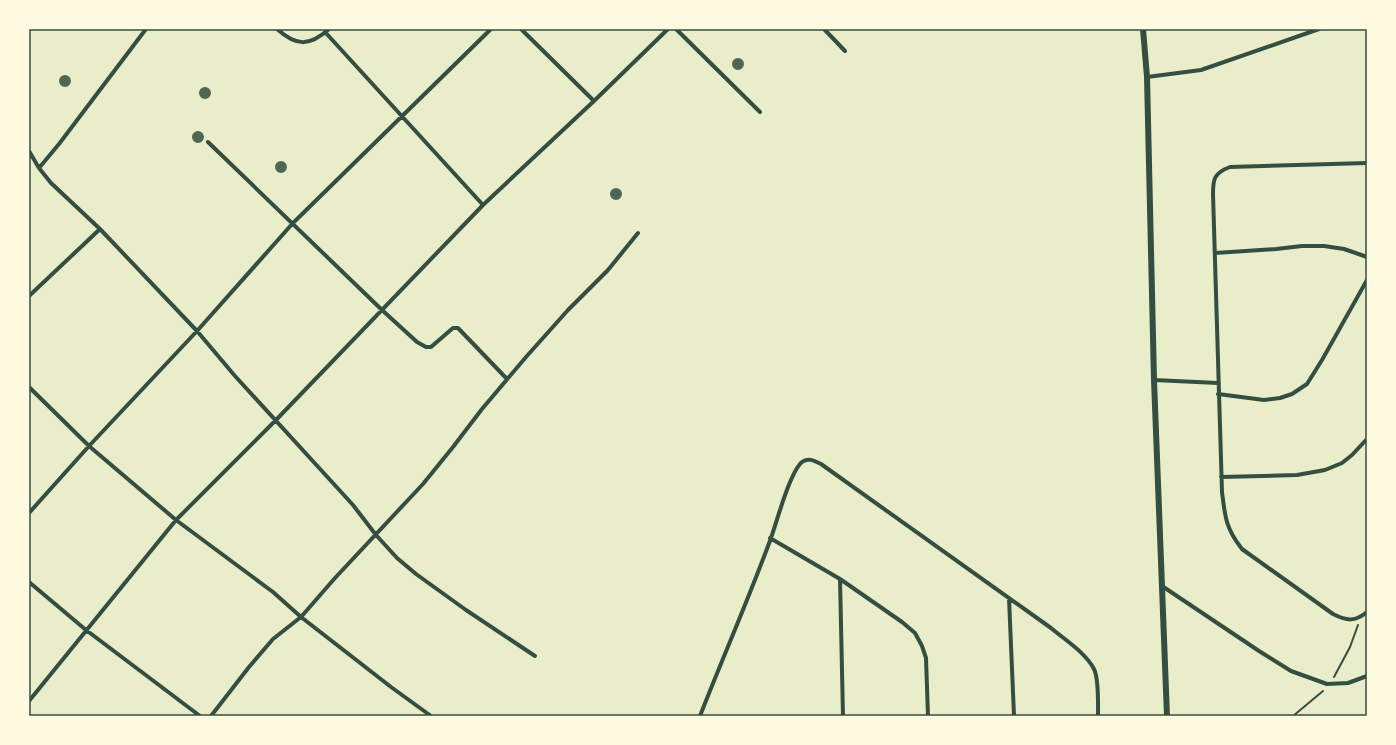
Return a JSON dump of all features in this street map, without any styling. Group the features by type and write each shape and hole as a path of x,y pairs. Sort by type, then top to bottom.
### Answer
{"street":[{"path":"39,168 59,144 146,29"},
{"path":"277,29 291,40 300,43 311,40 327,31 483,205"},
{"path":"29,513 89,446 197,331 293,223 491,29"},
{"path":"521,29 594,101"},
{"path":"29,701 176,520 276,420 483,205 668,29"},
{"path":"676,29 760,112"},
{"path":"824,29 845,51"},
{"path":"1143,29 1147,77 1154,380 1167,716"},
{"path":"1147,77 1201,70 1319,29"},
{"path":"208,142 417,342 426,347 431,347 454,328 458,328 507,380"},
{"path":"29,150 39,168 75,206 100,229 197,331 235,376 353,505 376,535 397,558 416,574 466,610 535,656"},
{"path":"1367,163 1230,168 1221,170 1215,177 1213,184 1221,477 1226,522 1233,538 1242,549 1333,614 1342,619 1350,620 1360,618 1367,612"},
{"path":"30,293 100,229"},
{"path":"211,716 273,639 301,617 335,578 423,484 507,380 568,310 608,270 638,233"},
{"path":"1215,253 1302,246 1324,246 1344,249 1367,257"},
{"path":"1218,394 1264,400 1280,398 1292,394 1307,384 1367,280"},
{"path":"1154,380 1218,383"},
{"path":"29,387 89,446 176,520 272,592 301,617 431,716"},
{"path":"1221,477 1297,475 1325,470 1342,463 1367,439"},
{"path":"700,716 770,538 790,481 796,468 803,460 811,459 821,464 1051,628 1083,655 1094,670 1098,687 1098,716"},
{"path":"770,538 840,580 902,622 915,633 926,658 928,716"},
{"path":"840,580 843,716"},
{"path":"29,582 86,630 200,716"},
{"path":"1162,586 1291,671 1330,684 1348,683 1367,676"},
{"path":"1009,598 1014,716"}],"path":[{"path":"1293,716 1330,684 1350,647 1360,618"}],"building":[{"path":"736,58 740,58 744,64 740,70 736,70 732,66 732,62"},
{"path":"63,75 67,75 71,81 67,87 63,87 59,83 59,79"},
{"path":"203,87 207,87 211,93 207,99 203,99 199,95 199,91"},
{"path":"196,131 200,131 204,137 200,143 196,143 192,139 192,135"},
{"path":"279,161 283,161 287,167 283,173 279,173 275,169 275,165"},
{"path":"614,188 618,188 622,194 618,200 614,200 610,196 610,192"}]}
